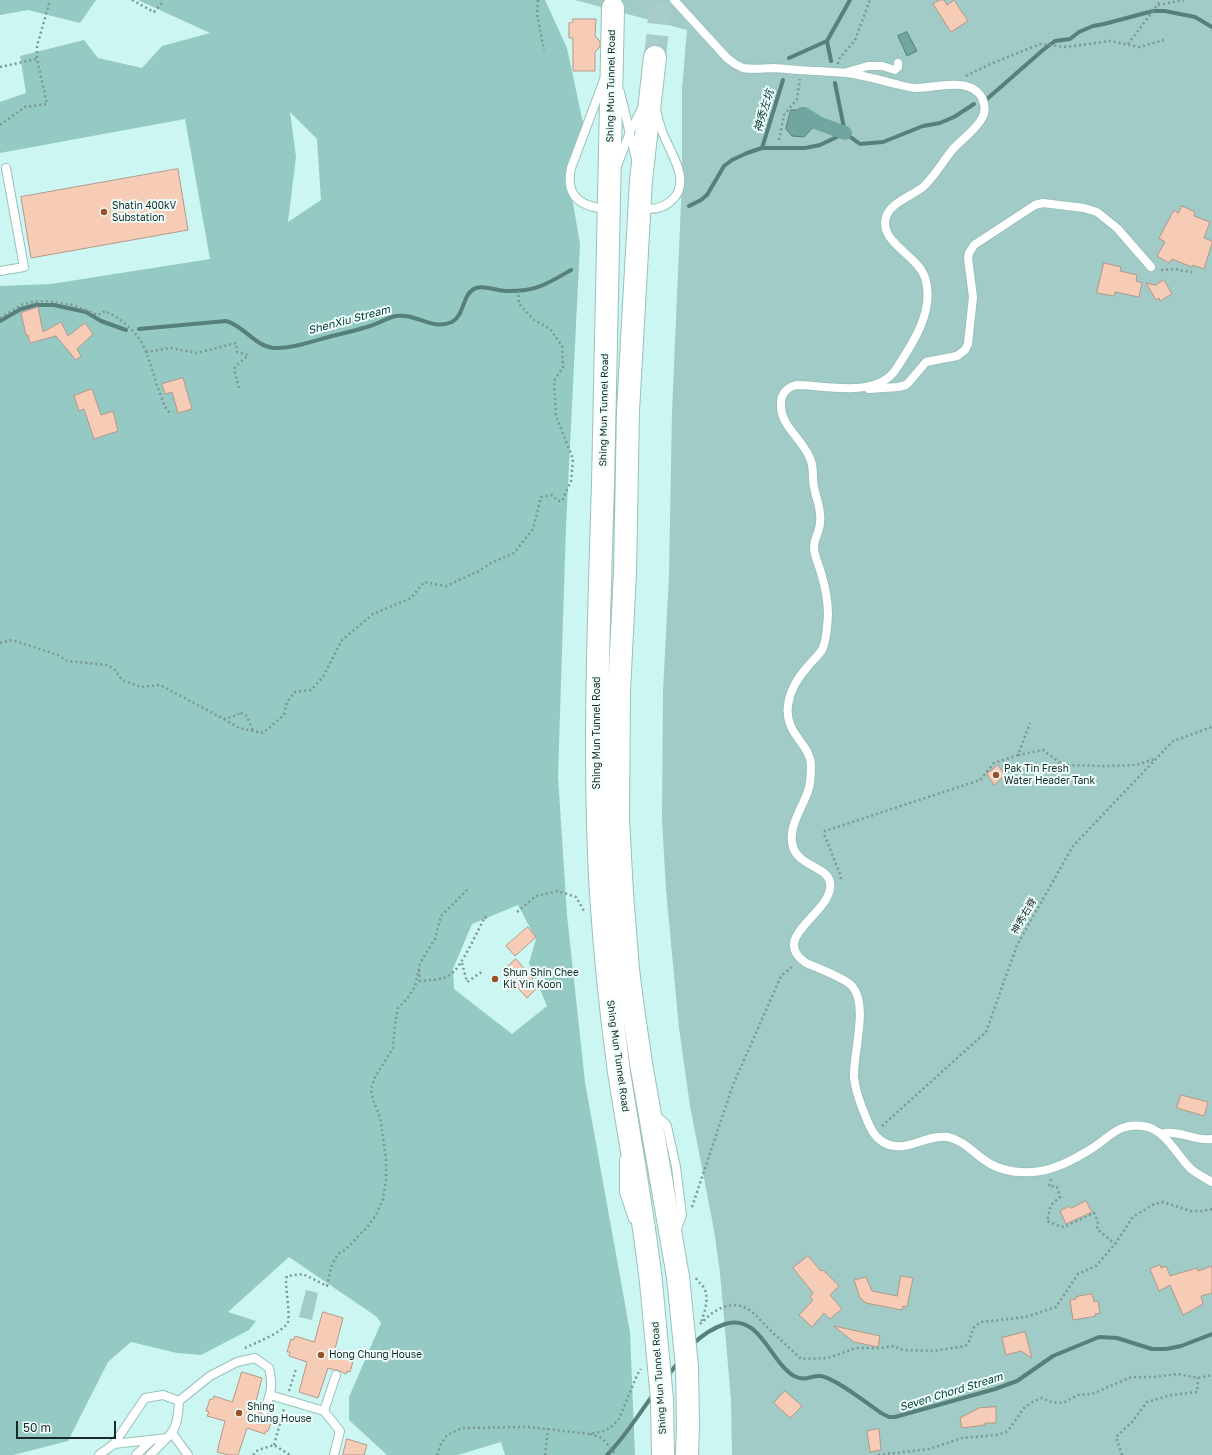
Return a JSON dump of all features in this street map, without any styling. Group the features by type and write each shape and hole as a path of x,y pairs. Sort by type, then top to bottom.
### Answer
{"highway":[{"name":"Shing Mun Tunnel Road","path":"613,8 597,696 597,796 601,892 607,978 627,1126 651,1282 662,1400 663,1455"},
{"name":"Shing Mun Tunnel Road","path":"655,57 642,180 628,411 625,573 619,691 618,782 622,893 628,969 649,1110 672,1239 686,1275 688,1397 687,1455"}],"lane":[{"path":"674,0 718,48 735,64 750,69 772,68 846,73 917,88 950,85 966,86 977,92 982,98 984,104 983,117 953,150 926,184 890,210 885,221 886,230 890,238 914,260 920,268 924,275 927,294 923,320 916,336 892,375 878,384 859,387 838,388 799,385 792,386 787,388 783,393 780,405 784,419 804,448 812,464 814,485 821,515 820,528 814,548 824,585 828,610 824,645 799,677 793,688 788,711 790,723 795,734 808,753 811,764 809,789 794,825 792,842 797,856 806,863 826,874 829,878 830,886 826,900 822,906 800,930 795,939 794,949 800,959 849,983 856,992 860,1014 854,1063 855,1083 861,1106 874,1133 884,1142 897,1146 932,1139 948,1138 962,1143 991,1165 1010,1170 1030,1172 1041,1171 1072,1160 1092,1149 1115,1131 1126,1126 1148,1126 1161,1134 1190,1168 1212,1182"},
{"path":"611,61 642,180"},
{"path":"598,208 588,206 578,200 570,188 569,179 578,149 611,61"},
{"path":"846,73 868,66 882,66 895,70 898,67 898,63"},
{"path":"610,186 630,132 651,92"},
{"path":"649,209 658,208 672,201 680,189 681,180 662,130 651,92"},
{"path":"0,271 24,267 6,168"},
{"path":"859,387 872,389 904,386 926,362 957,356 965,350 970,340 973,298 968,262 969,253 974,246 1035,205 1043,203 1084,208 1097,212 1117,228 1151,267"},
{"path":"1161,1134 1176,1133 1205,1140 1212,1139"},
{"path":"178,1401 210,1376 237,1362 255,1358 269,1368 272,1382 270,1396 265,1410"},
{"path":"324,1411 336,1375"},
{"path":"99,1455 114,1444 145,1398 163,1395 178,1401"},
{"path":"270,1396 324,1411 340,1431 334,1455"},
{"path":"150,1455 170,1436 178,1418 178,1401"},
{"path":"114,1444 152,1440 170,1436"},
{"path":"170,1436 188,1455"},
{"path":"136,1455 152,1440"}],"path":[{"path":"0,125 25,107 47,104 37,59 37,46 50,0"},
{"path":"132,0 154,12 162,3 160,0"},
{"path":"538,0 538,14 544,50"},
{"path":"837,72 839,59 855,40 870,0"},
{"path":"1128,44 1161,0"},
{"path":"1158,5 1184,0"},
{"path":"950,85 988,65 1040,44 1066,47 1110,41 1139,46 1164,40"},
{"path":"0,67 37,59"},
{"path":"779,140 784,115 797,99 801,70"},
{"path":"1151,267 1162,270 1176,269 1192,272"},
{"path":"0,643 12,640 58,655 67,661 108,665 122,680 141,687 160,685 240,728 263,733 284,715 287,702 295,692 311,690 323,677 342,640 373,614 411,598 424,582 446,586 514,553 533,529 541,497 552,495 558,501 562,501 571,481 573,459 556,416 554,382 563,367 562,346 550,329 534,320 519,304 518,291"},
{"path":"0,318 23,304 34,302 58,302 74,305 98,315 105,311 122,321 138,337 146,352 167,411 172,414"},
{"path":"146,352 171,348 197,353 236,343 237,352 248,355 243,362 239,363 234,369 239,389"},
{"path":"224,719 238,715 239,712 247,716 254,731"},
{"path":"1018,755 1030,723"},
{"name":"神秀右脊","path":"874,1133 986,1032 1017,945 1073,846 1173,741 1212,727"},
{"path":"830,886 836,886 841,876 824,834 825,831 980,780 994,763 1018,755 1043,750 1063,765 1136,765 1155,759"},
{"path":"237,1362 233,1354 282,1330 287,1324 286,1280 288,1276 303,1274 327,1286 331,1267 338,1254 345,1250 368,1226 381,1206 385,1192 387,1165 380,1117 371,1094 371,1084 393,1048 398,1008 412,991 422,959 436,939 441,916 467,890"},
{"path":"517,912 536,896 558,891 576,897 584,911"},
{"path":"419,968 420,981 450,975 459,967 485,917 489,920"},
{"path":"690,1214 733,1085 781,976 800,959"},
{"path":"462,962 467,982 483,971"},
{"path":"1052,1172 1049,1186 1057,1187 1060,1197 1051,1205 1047,1221 1064,1227 1094,1213 1098,1221 1097,1229 1115,1244"},
{"path":"696,1329 712,1312 720,1308 727,1306 742,1306 753,1313 801,1359 828,1358 856,1348 880,1348 894,1346 903,1350 933,1351 965,1346 968,1344 972,1330 977,1324 982,1322 1026,1317 1056,1307 1078,1274 1096,1266 1115,1244 1133,1217 1154,1204 1163,1202 1191,1211 1212,1210"},
{"path":"686,1275 704,1286 707,1302 700,1324"},
{"path":"590,1434 604,1431 616,1424 637,1375 643,1367"},
{"path":"878,1455 929,1449 962,1438 1000,1434 1010,1428 1028,1404 1041,1398 1051,1402 1063,1403 1078,1395 1092,1394 1134,1376 1155,1377 1178,1374 1198,1378 1212,1376"},
{"path":"1122,1455 1116,1437 1132,1422 1147,1402 1171,1395 1196,1392 1198,1378"},
{"path":"437,1455 446,1435 462,1428 528,1427 548,1428 590,1434 602,1438 616,1455"},
{"path":"545,1455 548,1428"},
{"path":"253,1455 258,1450 274,1446 290,1455"}],"shaded area":[{"path":"0,0 96,0 80,23 28,10 0,15"},
{"path":"138,0 545,0 567,48 583,123 570,185 580,244 566,526 558,777 567,915 585,1082 630,1332 635,1455 505,1455 501,1442 458,1455 387,1455 349,1420 349,1397 381,1323 377,1317 289,1257 228,1312 256,1321 249,1330 201,1355 177,1353 131,1342 108,1362 68,1441 13,1455 0,1455 0,286 51,284 210,259 185,119 0,153 0,102 26,93 20,56 84,40 98,58 142,68 162,46 210,33","holes":["290,112 317,139 321,200 288,222 296,157","518,905 536,939 529,963 547,1006 512,1034 454,989 453,969 472,924"]},
{"path":"575,0 1212,0 1212,1455 732,1455 731,1399 720,1273 714,1230 690,1106 679,1028 666,890 662,819 663,692 669,575 672,412 682,180 682,89 687,30"},
{"path":"907,32 917,51 907,56 898,36"},
{"path":"791,110 809,110 822,118 804,137 792,136 786,129"},
{"path":"306,1290 318,1293 312,1320 299,1317"}],"building":[{"path":"940,0 944,0 947,5 954,0 968,21 951,32 933,4"},
{"path":"573,19 596,19 595,36 600,41 600,47 595,52 595,71 573,71 573,38 569,38 569,23 573,22"},
{"name":"Shatin 400kV Substation","path":"178,169 188,230 31,258 21,197"},
{"path":"1182,206 1195,212 1194,216 1210,222 1204,238 1212,241 1212,243 1204,269 1193,265 1192,267 1172,259 1169,263 1157,256 1165,242 1159,238 1174,210 1178,213"},
{"path":"1104,263 1121,267 1120,271 1137,275 1136,281 1142,283 1139,297 1115,292 1114,296 1097,293"},
{"path":"1164,280 1172,294 1160,301 1159,298 1156,300 1146,283 1155,285"},
{"path":"38,307 43,332 61,322 68,336 85,323 93,334 77,349 81,356 76,360 56,336 30,343 28,335 26,335 21,313"},
{"path":"183,378 192,409 178,413 172,392 165,394 162,384"},
{"path":"92,389 101,415 113,411 118,431 94,439 84,409 79,411 74,396"},
{"name":"Pak Tin Fresh Water Header Tank","path":"998,765 1005,775 994,785 987,774"},
{"path":"528,927 536,937 515,956 506,946"},
{"path":"516,959 538,987 527,998 503,971"},
{"path":"1181,1095 1208,1102 1204,1116 1177,1108"},
{"path":"1086,1201 1092,1212 1066,1224 1060,1211 1069,1206 1071,1208"},
{"path":"808,1256 821,1271 823,1270 839,1286 830,1295 842,1309 830,1319 824,1313 812,1327 799,1315 813,1300 810,1297 813,1293 793,1268"},
{"path":"1160,1265 1161,1268 1166,1266 1170,1276 1197,1268 1198,1271 1212,1266 1212,1293 1201,1296 1203,1304 1183,1315 1170,1285 1159,1291 1150,1269"},
{"path":"901,1276 913,1278 907,1307 903,1306 902,1310 866,1303 860,1298 854,1280 866,1277 872,1291 897,1296"},
{"path":"1092,1294 1094,1302 1098,1301 1100,1313 1095,1314 1096,1316 1073,1320 1070,1300 1076,1299 1076,1297"},
{"name":"Hong Chung House","path":"323,1312 343,1318 335,1349 353,1355 352,1358 354,1358 350,1372 347,1371 346,1374 328,1368 318,1398 299,1392 307,1362 289,1356 290,1352 287,1352 291,1339 294,1340 295,1336 314,1342"},
{"path":"834,1326 880,1336 878,1347 854,1342"},
{"path":"1025,1332 1032,1358 1021,1351 1006,1355 1002,1338"},
{"name":"Shing Chung House","path":"242,1372 262,1378 254,1409 260,1410 264,1415 269,1413 272,1414 271,1417 273,1418 268,1431 266,1431 265,1434 247,1428 238,1455 228,1455 217,1452 225,1421 207,1416 209,1412 206,1411 210,1399 213,1399 214,1396 232,1402"},
{"path":"785,1391 802,1406 790,1418 774,1403"},
{"path":"996,1407 996,1423 985,1423 985,1425 962,1428 960,1418 979,1408"},
{"path":"879,1429 881,1450 870,1452 867,1431"},
{"path":"347,1439 367,1445 364,1455 343,1455"}],"waterway":[{"name":"神秀左坑","path":"789,58 827,41 850,0"},
{"name":"ShenXiu Stream","path":"987,99 1055,41 1070,39 1079,32 1093,26 1153,11 1165,11 1195,17 1212,27"},
{"name":"神秀左坑","path":"827,41 831,61"},
{"name":"神秀左坑","path":"762,148 783,80"},
{"name":"神秀左坑","path":"835,83 845,133"},
{"name":"ShenXiu Stream","path":"689,206 707,195 724,166 732,160 747,153 762,148 805,148 820,145 845,133 860,144 883,142 923,126 940,123 954,117 974,104"},
{"path":"802,114 818,123 845,133"},
{"name":"ShenXiu Stream","path":"139,329 226,321 238,327 260,344 273,348 288,347 361,329 396,316 411,317 437,324 452,322 459,314 468,294 476,288 483,287 502,291 525,290 548,283 571,270"},
{"name":"ShenXiu Stream","path":"0,321 21,309 36,305 54,305 86,312 101,321 126,330"},
{"name":"Seven Chord Stream","path":"692,1345 699,1338 725,1324 737,1323 747,1326 756,1332 778,1360 794,1376 798,1378 817,1376 827,1378 843,1386 881,1413 889,1417 895,1417 995,1389 1017,1381 1053,1356 1099,1337 1117,1338 1152,1349 1166,1349 1181,1346 1212,1334"},
{"name":"Seven Chord Stream","path":"667,1377 679,1361"},
{"name":"Seven Chord Stream","path":"607,1455 626,1433 653,1395"}],"tunnel":[{"path":"655,57 661,0"}],"place":[{"name":"Shatin 400kV Substation","path":"104,212"},
{"name":"Pak Tin Fresh Water Header Tank","path":"996,775"},
{"name":"Shun Shin Chee Kit Yin Koon","path":"495,979"},
{"name":"Hong Chung House","path":"321,1355"},
{"name":"Shing Chung House","path":"239,1413"}]}
